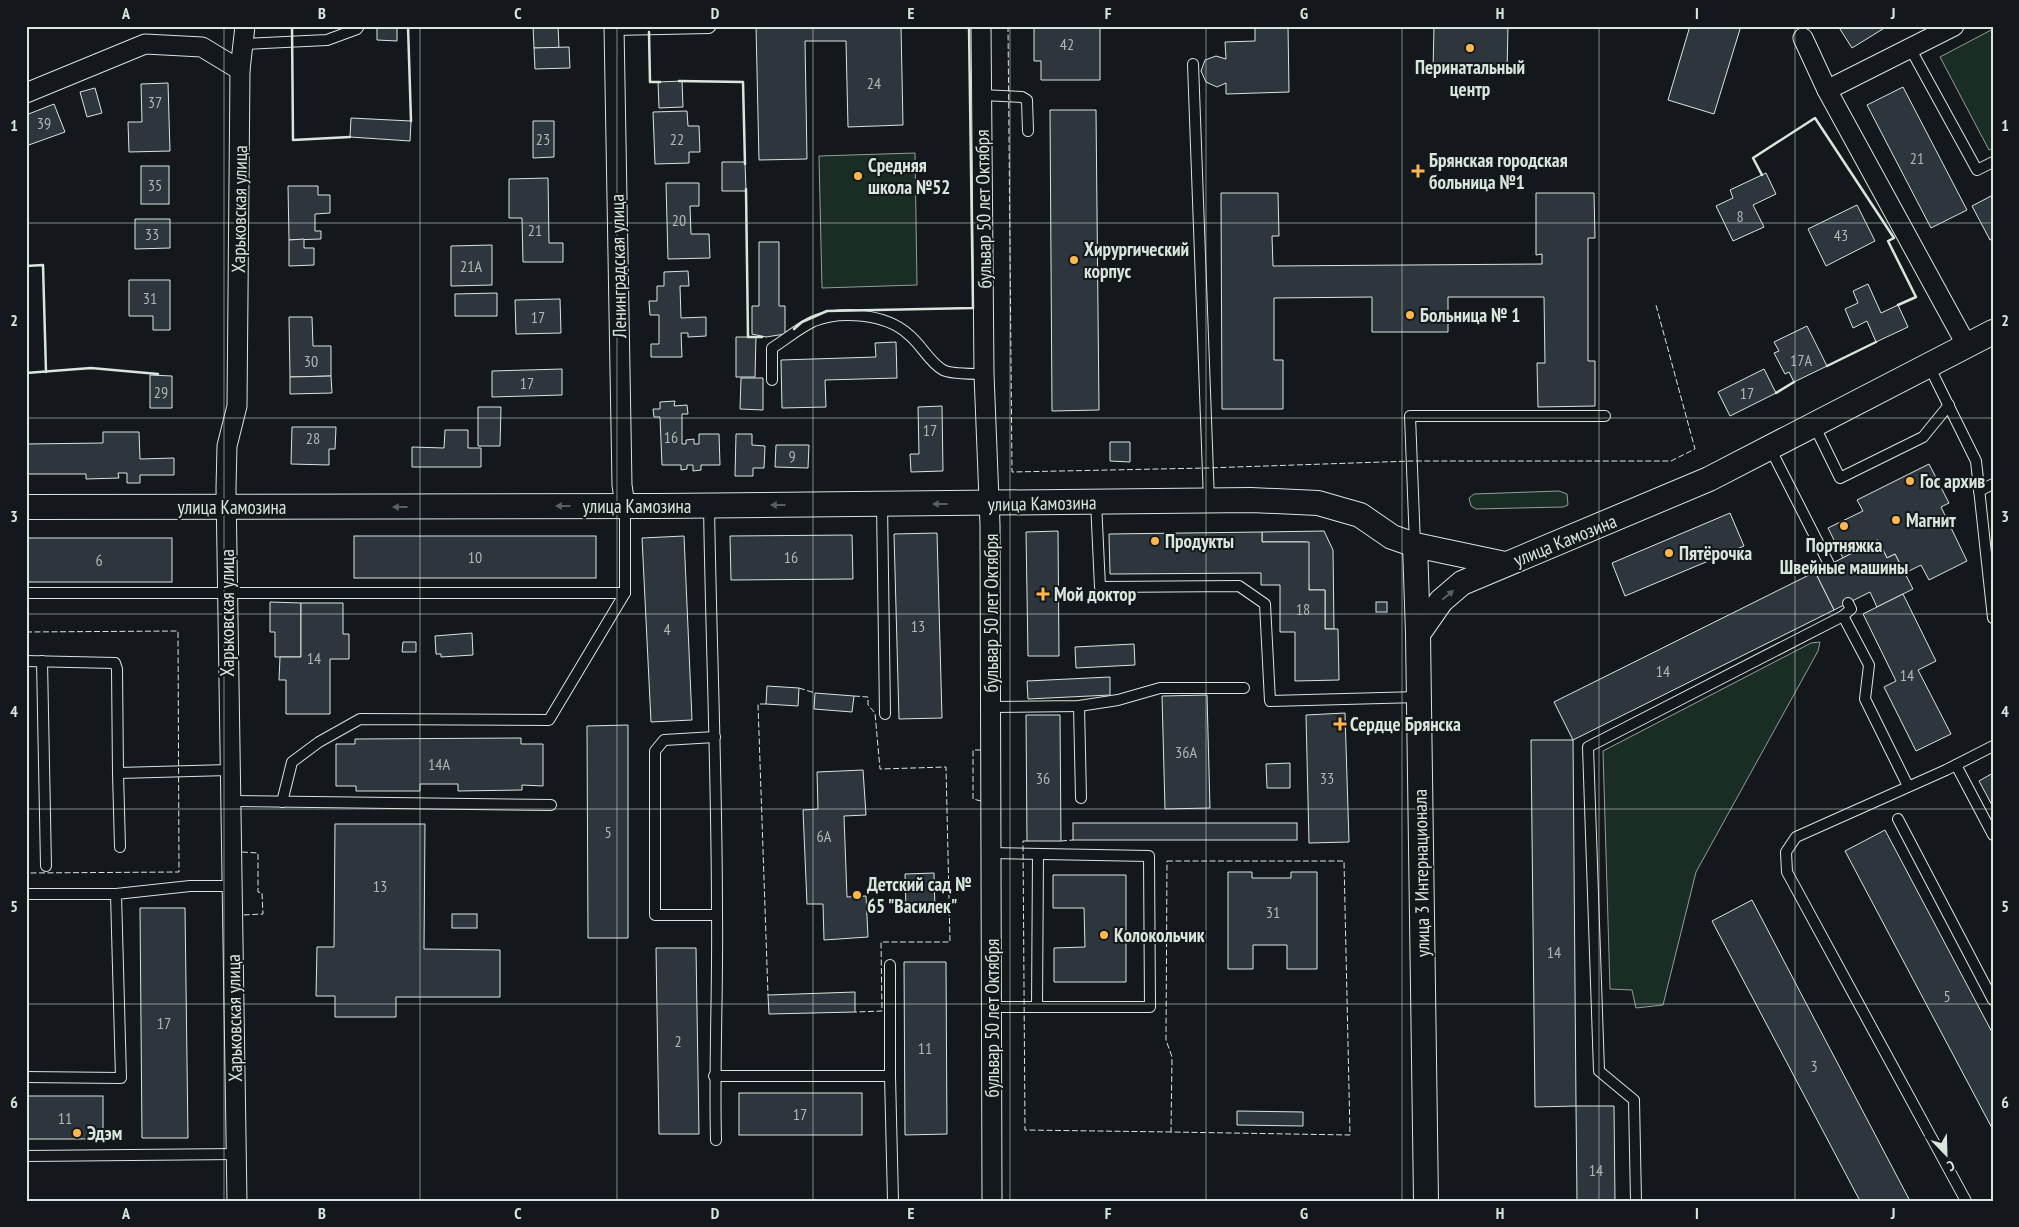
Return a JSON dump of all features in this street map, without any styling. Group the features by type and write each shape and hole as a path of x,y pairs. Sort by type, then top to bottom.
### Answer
{"street":[{"name":"бульвар 50 лет Октября","path":"981,26 984,374 989,504 991,706 992,1201"},
{"path":"1828,90 1954,26"},
{"name":"Ленинградская улица","path":"614,28 622,475 625,506"},
{"path":"1801,32 1828,90 1967,346"},
{"name":"Харьковская улица","path":"237,1201 226,507 227,446 237,406 240,70 244,35"},
{"path":"26,93 145,44 202,47 240,70"},
{"name":"улица Камозина","path":"26,508 709,506 1251,500 1318,504 1360,515 1392,537 1415,545 1506,564 1709,480 1993,332"},
{"name":"улица 3 Интернационала","path":"1415,545 1418,634 1426,1201"},
{"path":"1418,634 1442,601 1462,584 1506,564"}],"lane":[{"path":"244,35 292,43 327,40 357,29 359,26"},
{"path":"614,28 708,28 711,26"},
{"path":"1910,48 1977,170 1993,162"},
{"path":"1193,64 1209,501"},
{"path":"982,95 1022,97 1027,100 1028,131"},
{"path":"772,380 772,348 814,321 845,314 884,319 906,332 918,342 944,371 984,374"},
{"path":"1929,366 1976,461 1993,618"},
{"path":"1814,425 1840,478 1923,437 1949,405"},
{"path":"1415,545 1410,416 1605,416"},
{"path":"1770,448 1830,564"},
{"path":"1979,491 1993,484"},
{"path":"1096,502 1100,587 1239,586 1265,604 1270,701 1419,697"},
{"path":"882,504 886,714"},
{"path":"282,802 292,762 319,742 360,719 548,720 625,593 625,506"},
{"path":"709,506 717,915 714,1076 716,1140"},
{"path":"26,593 625,593"},
{"path":"1636,1201 1634,1100 1599,1071 1588,748 1843,616 1851,609 1848,602"},
{"path":"1843,616 1869,665 1865,699 1908,786"},
{"path":"26,661 115,663 117,669 120,847"},
{"path":"42,661 46,866"},
{"path":"991,706 1079,706 1118,700 1160,688 1244,688"},
{"path":"1079,706 1081,798"},
{"path":"715,737 664,740 654,751 655,915 717,915"},
{"path":"1966,1201 1786,872 1786,852 1796,838 1956,765 1993,746"},
{"path":"1956,765 1993,836"},
{"path":"118,773 230,770"},
{"path":"230,801 551,804"},
{"path":"1898,819 1993,1000"},
{"path":"991,853 1149,856 1150,1007 991,1008"},
{"path":"1037,1007 1038,854"},
{"path":"26,894 116,894 190,886 232,886"},
{"path":"26,1077 121,1078 116,894"},
{"path":"890,965 893,1201"},
{"path":"714,1076 890,1076"},
{"path":"26,1156 236,1154"}],"green space":[{"path":"1993,29 1993,148 1989,150 1940,57"},
{"path":"915,153 917,285 822,288 819,156"},
{"path":"1559,491 1567,494 1568,505 1563,507 1476,509 1471,506 1469,498 1474,494"},
{"path":"1820,642 1818,651 1696,872 1663,1005 1636,1008 1632,990 1610,989 1603,751 1811,643"}],"building":[{"path":"533,26 558,26 559,48 534,48"},
{"path":"756,26 901,26 903,125 848,127 846,41 805,41 807,159 759,160"},
{"path":"1034,26 1100,26 1100,80 1041,80 1041,61 1034,61"},
{"path":"1255,26 1288,26 1289,92 1226,94 1226,83 1217,87 1206,82 1201,71 1205,60 1216,56 1226,59 1225,42 1255,41"},
{"name":"Перинатальный центр","path":"1434,26 1508,26 1507,72 1433,70"},
{"path":"1690,26 1741,26 1714,114 1668,100"},
{"path":"1838,26 1885,26 1886,27 1852,48"},
{"path":"377,28 397,28 397,41 377,40"},
{"path":"569,47 570,68 535,69 534,48"},
{"path":"682,81 683,107 659,108 658,82"},
{"path":"168,83 170,151 129,152 128,122 142,122 141,84"},
{"path":"1903,87 1967,210 1931,228 1867,105"},
{"path":"95,88 102,113 87,117 80,92"},
{"path":"54,104 65,132 26,146 26,115"},
{"name":"Хирургический корпус","path":"1050,110 1096,110 1099,410 1052,411"},
{"path":"687,111 688,126 699,126 700,152 689,152 689,163 655,164 653,112"},
{"path":"351,118 411,121 410,141 350,137"},
{"path":"533,121 554,121 554,157 533,158"},
{"path":"722,162 745,162 746,191 722,191"},
{"path":"141,166 169,166 169,204 141,204"},
{"path":"1766,173 1776,194 1753,205 1764,227 1733,241 1716,206 1733,198 1730,190"},
{"path":"548,178 549,243 563,243 563,262 523,262 522,218 509,218 509,179"},
{"path":"666,183 699,183 699,206 690,206 691,234 709,234 710,258 668,259"},
{"path":"288,186 318,186 318,195 330,195 330,213 315,214 315,231 321,231 321,239 289,240"},
{"name":"Больница № 1","path":"1221,193 1278,193 1279,236 1272,236 1273,266 1542,264 1542,254 1536,255 1536,193 1594,193 1595,238 1588,238 1588,361 1595,361 1595,406 1538,407 1537,363 1545,363 1544,297 1448,297 1448,332 1372,332 1372,297 1274,298 1274,360 1283,360 1283,409 1222,409"},
{"path":"1993,195 1993,239 1990,240 1972,206"},
{"path":"1857,205 1875,241 1826,266 1808,229"},
{"path":"135,219 170,219 170,248 135,249"},
{"path":"304,239 304,248 314,248 314,265 289,266 289,240"},
{"path":"759,242 779,242 779,306 785,306 785,334 766,337 752,334 752,306 759,306"},
{"path":"492,245 492,285 451,286 451,246"},
{"path":"688,271 689,286 680,286 681,318 706,317 706,336 688,337 688,333 681,333 682,357 651,357 651,344 659,344 659,315 650,315 649,301 657,301 657,286 664,286 664,272"},
{"path":"129,280 170,280 170,330 153,330 153,316 129,316"},
{"path":"1868,284 1881,313 1898,305 1908,327 1876,342 1867,321 1853,328 1845,309 1858,303 1853,291"},
{"path":"497,293 497,316 455,316 455,294"},
{"path":"560,299 561,333 516,334 515,300"},
{"path":"289,317 312,317 313,346 331,346 331,376 290,377"},
{"path":"1807,326 1827,366 1794,382 1789,372 1785,374 1774,353 1779,351 1774,342"},
{"path":"736,337 756,337 755,377 736,377"},
{"path":"896,342 897,378 825,380 826,407 782,408 781,360 876,357 875,343"},
{"path":"562,369 562,395 492,397 492,371"},
{"path":"1764,369 1776,393 1730,416 1718,392"},
{"path":"150,375 172,376 172,408 150,408"},
{"path":"331,376 332,393 290,394 290,377"},
{"path":"741,378 763,378 763,410 740,409"},
{"path":"675,401 674,406 687,405 688,414 682,414 682,444 686,444 686,440 694,439 694,444 699,444 699,434 719,434 720,465 701,465 701,470 693,471 693,465 687,465 687,469 681,470 681,465 662,465 660,417 654,417 653,409 660,409 660,402"},
{"path":"942,406 943,471 911,472 910,454 919,454 918,407"},
{"path":"478,407 501,407 500,446 478,446"},
{"path":"292,427 336,427 335,449 329,449 329,465 291,464"},
{"path":"445,430 468,430 468,448 481,448 481,467 412,467 412,447 444,448"},
{"path":"103,432 139,432 140,459 174,458 174,475 140,475 140,483 127,483 127,473 118,473 119,478 86,479 86,474 26,474 26,444 103,443"},
{"path":"736,434 752,434 752,445 765,446 764,468 753,468 753,476 735,476"},
{"path":"1110,442 1130,442 1130,462 1110,461"},
{"path":"776,445 809,445 808,468 775,467"},
{"name":"Магнит","path":"1929,464 1949,503 1941,507 1967,561 1929,580 1921,565 1905,573 1895,554 1887,558 1878,540 1843,558 1828,528 1863,511 1857,500"},
{"path":"1730,513 1744,546 1625,596 1612,563"},
{"name":"Мой доктор","path":"1058,531 1059,656 1028,656 1026,532"},
{"path":"1324,531 1333,550 1334,629 1325,629 1325,590 1309,590 1306,542 1262,542 1262,532"},
{"path":"1262,532 1262,542 1309,542 1309,590 1325,590 1325,629 1338,629 1339,680 1295,681 1295,632 1280,632 1280,585 1261,585 1261,573 1110,574 1109,534"},
{"path":"937,533 942,718 899,719 894,534"},
{"path":"852,535 853,579 731,580 730,536"},
{"path":"354,536 596,536 596,578 354,578"},
{"path":"684,536 692,720 651,722 642,538"},
{"path":"26,538 172,538 172,582 26,582"},
{"path":"1878,540 1887,558 1895,554 1913,589 1877,607 1870,592 1834,610 1815,572"},
{"path":"1815,572 1834,610 1573,740 1554,702"},
{"path":"1903,594 1936,661 1918,670 1951,734 1916,751 1884,687 1896,681 1863,614"},
{"path":"270,602 301,603 301,657 275,657 275,632 270,632"},
{"path":"1376,602 1387,602 1387,612 1376,612"},
{"path":"301,603 343,603 343,634 349,634 349,659 330,659 330,714 286,714 286,680 279,680 280,657 301,657"},
{"path":"472,633 473,655 441,657 441,654 436,654 435,636"},
{"path":"403,642 416,642 416,652 402,652"},
{"path":"1134,644 1135,665 1076,668 1075,647"},
{"path":"1110,677 1110,695 1028,699 1027,681"},
{"path":"767,686 799,688 798,706 766,704"},
{"path":"815,693 854,696 852,712 814,709"},
{"path":"1207,695 1210,808 1165,809 1162,696"},
{"path":"1345,713 1349,842 1309,843 1306,715"},
{"path":"1026,715 1060,715 1061,841 1027,841"},
{"path":"628,725 628,938 588,938 587,726"},
{"path":"521,738 521,744 543,744 543,786 522,785 522,790 458,791 458,784 420,784 420,791 356,791 356,786 336,786 336,744 355,744 355,739"},
{"path":"1531,740 1573,740 1576,1106 1535,1107"},
{"path":"1290,763 1290,788 1267,788 1266,764"},
{"path":"863,770 866,815 844,816 847,897 866,896 868,937 824,940 823,904 807,904 803,810 818,809 817,772"},
{"path":"1993,773 1993,807 1979,781"},
{"path":"1073,823 1297,823 1297,840 1073,840"},
{"path":"335,824 425,824 424,949 500,950 500,997 396,997 396,1017 335,1017 335,996 316,996 317,947 334,947"},
{"path":"1885,830 1993,1034 1993,1130 1845,851"},
{"path":"1228,872 1252,872 1252,878 1291,878 1291,872 1317,872 1317,969 1287,969 1287,945 1253,945 1253,969 1228,969"},
{"path":"934,873 935,910 906,910 905,874"},
{"path":"1053,875 1126,875 1126,982 1054,982 1054,948 1085,947 1084,908 1053,908"},
{"path":"1752,900 1910,1201 1860,1201 1712,921"},
{"path":"140,908 185,908 188,1138 142,1138"},
{"path":"452,914 477,914 477,928 452,928"},
{"path":"656,948 696,948 699,1134 659,1134"},
{"path":"904,962 946,962 947,1134 905,1135"},
{"path":"855,992 855,1012 769,1014 768,995"},
{"path":"739,1093 862,1093 862,1135 739,1135"},
{"path":"26,1096 103,1096 103,1139 26,1139"},
{"path":"1576,1106 1614,1106 1615,1201 1577,1201"},
{"path":"1237,1111 1303,1112 1303,1126 1237,1125"}],"fence":[{"path":"1008,26 1012,472 1412,461 1671,461 1695,449 1656,305"},
{"path":"26,632 178,631 179,872 26,873"},
{"path":"799,688 815,693"},
{"path":"854,696 868,697 868,705 875,713 880,769 946,767 950,942 881,942 882,1011 855,1012"},
{"path":"766,704 758,704 768,995"},
{"path":"981,750 973,750 973,799 981,801"},
{"path":"1061,841 1073,840"},
{"path":"1027,841 1023,841 1025,1130 1171,1132"},
{"path":"242,852 258,853 258,892 262,893 263,914 243,915"},
{"path":"1167,861 1344,861 1350,1135 1171,1132 1172,1057 1166,1040 1167,861"}],"wall":[{"path":"292,26 293,140 350,137"},
{"path":"408,26 411,121"},
{"path":"794,329 802,322 827,311 973,308 969,26"},
{"path":"649,32 650,82 660,82"},
{"path":"679,81 743,82 745,164"},
{"path":"1762,175 1753,158 1815,118 1894,238 1888,241 1916,297 1898,305"},
{"path":"746,189 748,337 762,337"},
{"path":"26,266 43,265 46,372"},
{"path":"1827,366 1876,342"},
{"path":"26,373 91,368 158,374"},
{"path":"1776,393 1794,382"}],"place":[{"name":"Перинатальный центр","path":"1470,48"},
{"name":"Брянская городская больница №1","path":"1418,171"},
{"name":"Средняя школа №52","path":"858,176"},
{"name":"Хирургический корпус","path":"1074,260"},
{"name":"Больница № 1","path":"1410,315"},
{"name":"Гос архив","path":"1910,481"},
{"name":"Магнит","path":"1896,520"},
{"name":"Портняжка Швейные машины","path":"1844,526"},
{"name":"Продукты","path":"1155,541"},
{"name":"Пятёрочка","path":"1669,553"},
{"name":"Мой доктор","path":"1043,594"},
{"name":"Сердце Брянска","path":"1340,724"},
{"name":"Детский сад № 65 \"Василек\"","path":"857,895"},
{"name":"Колокольчик","path":"1104,935"},
{"name":"Эдэм","path":"77,1133"}]}
